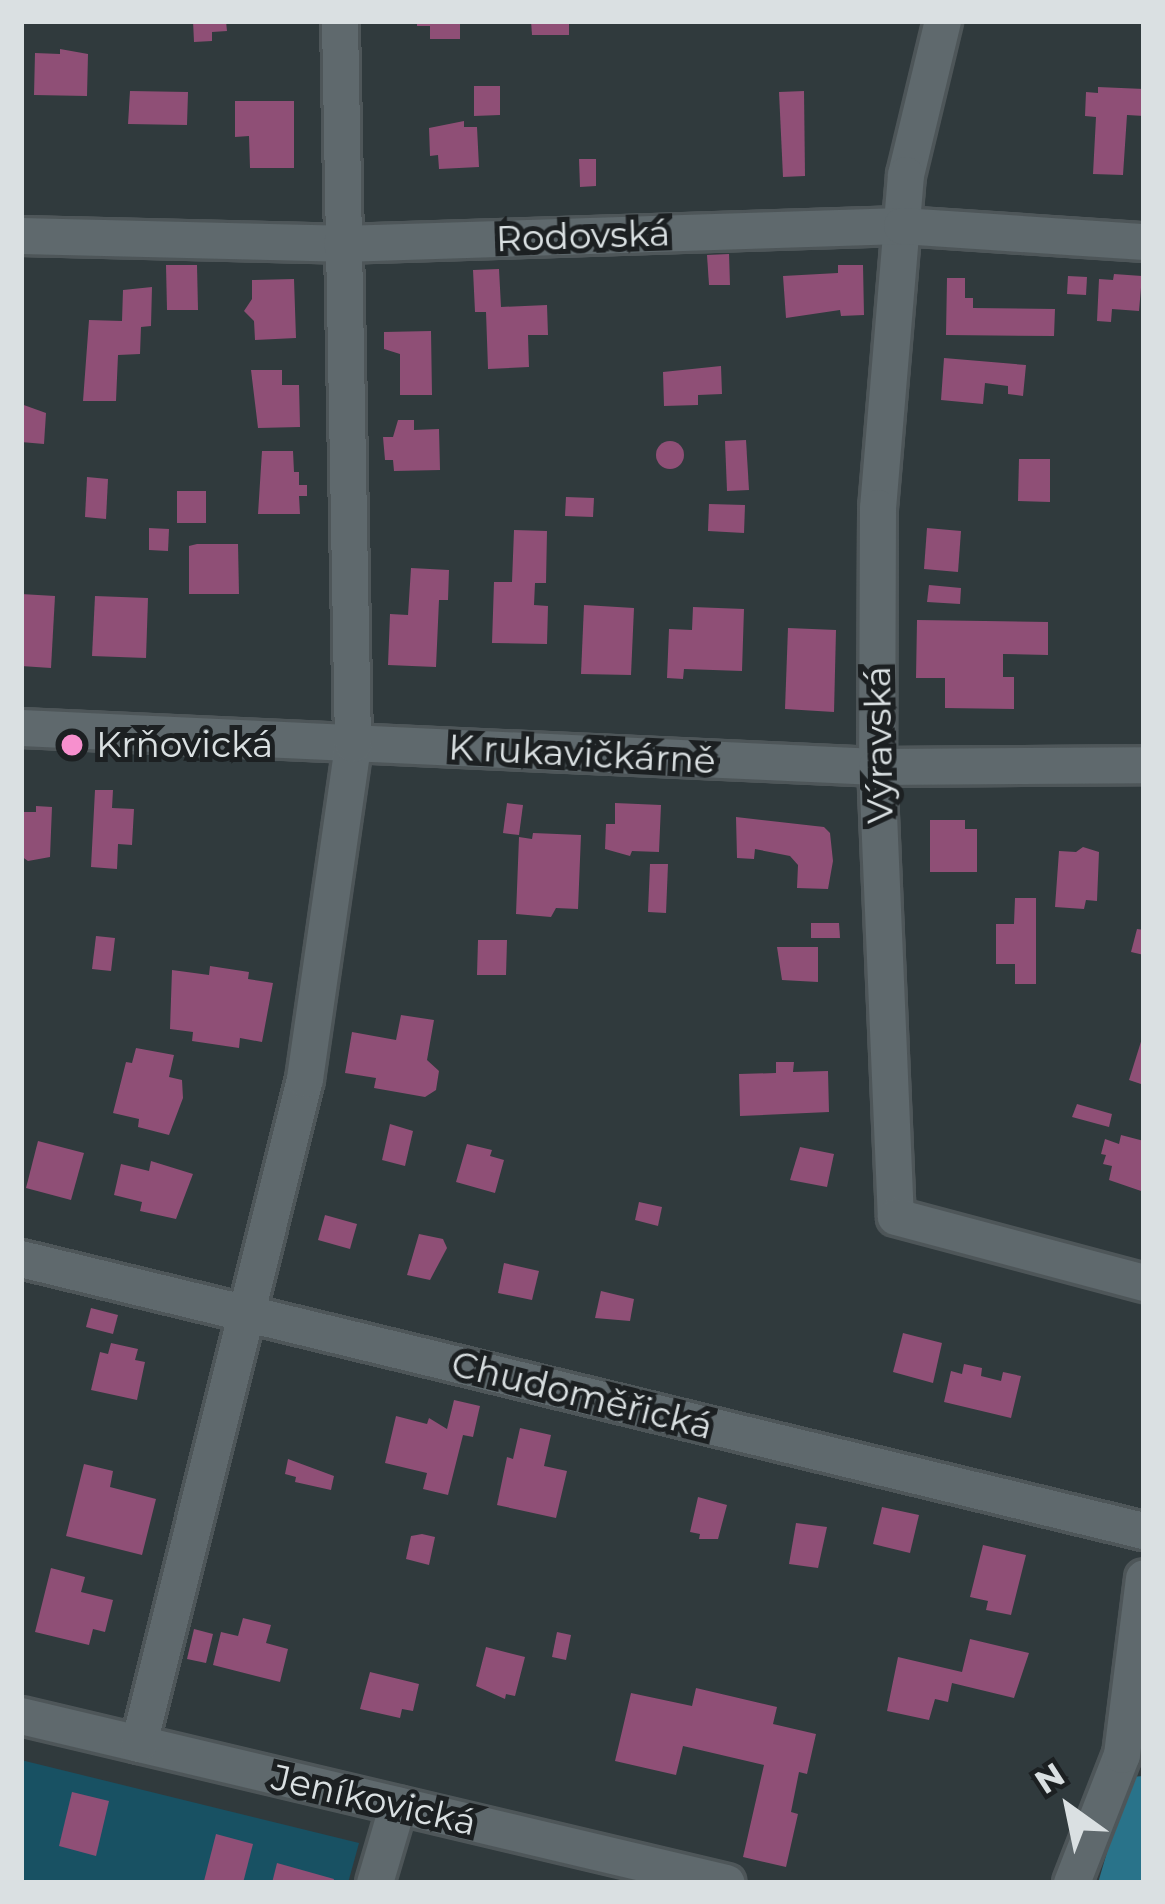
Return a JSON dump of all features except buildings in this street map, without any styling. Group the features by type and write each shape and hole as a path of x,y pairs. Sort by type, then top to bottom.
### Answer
{"street":[{"path":"140,1744 305,1079 353,744 340,21"},
{"name":"Výravská","path":"943,21 907,175 878,508 877,767 896,1217 1144,1283"},
{"name":"Rodovská","path":"21,236 342,244 902,226 1144,242"},
{"name":"K rukavičkárně","path":"21,728 877,767 1144,765"},
{"name":"Chudoměřická","path":"21,1259 1144,1531"},
{"path":"1072,1883 1133,1755 1144,1577"},
{"name":"Jeníkovická","path":"21,1716 728,1883"},
{"path":"375,1883 398,1805"}],"shaded area":[{"path":"21,1760 359,1843 348,1883 21,1883"},
{"path":"1144,1776 1144,1883 1098,1883 1129,1777"}],"place":[{"name":"Krňovická","path":"72,745"}]}
